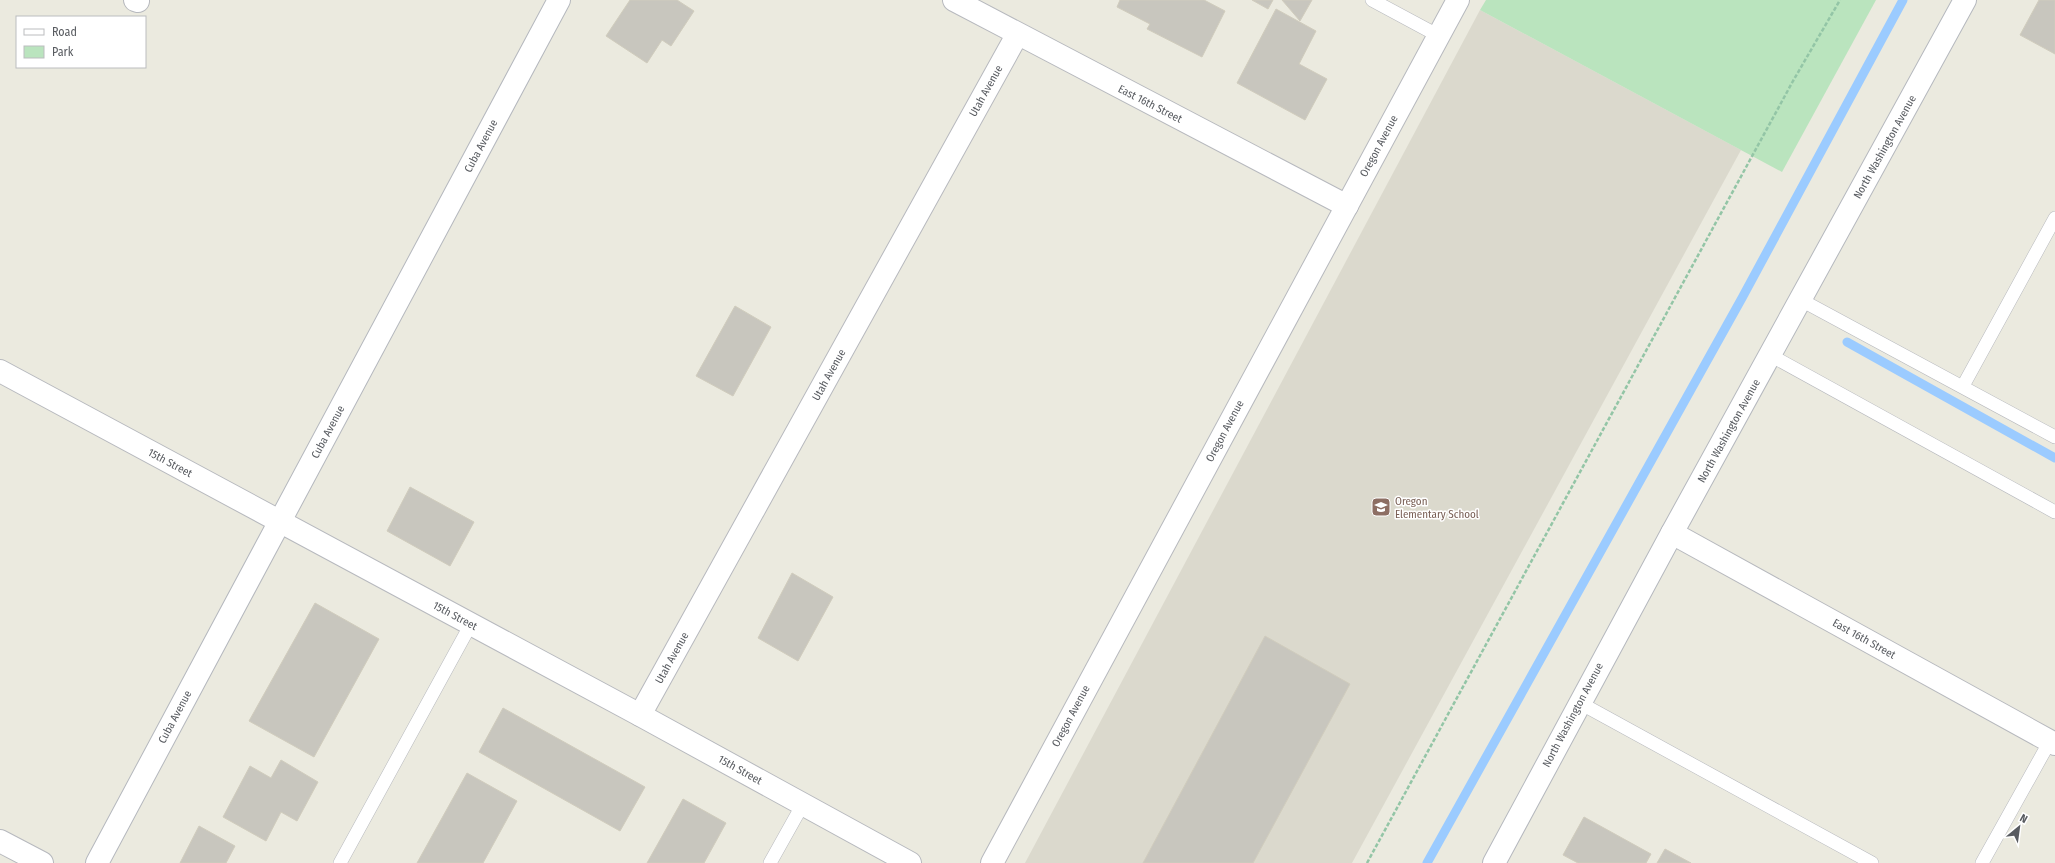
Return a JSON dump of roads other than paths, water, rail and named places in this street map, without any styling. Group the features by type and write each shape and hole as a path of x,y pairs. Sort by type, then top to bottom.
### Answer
{"street":[{"name":"Cuba Avenue","path":"97,863 559,0"},
{"name":"East 16th Street","path":"954,0 1017,35 1347,206"},
{"name":"Oregon Avenue","path":"992,863 1458,0"},
{"name":"North Washington Avenue","path":"1494,863 1672,533 1965,0"},
{"name":"Utah Avenue","path":"640,715 1017,35"},
{"name":"15th Street","path":"0,371 640,715 910,863"},
{"name":"East 16th Street","path":"1672,533 2052,743"},
{"path":"0,841 42,863"}],"lane":[{"path":"1372,0 1439,36"},
{"path":"1963,386 2055,218"},
{"path":"1801,300 1963,386 2055,437"},
{"path":"1770,355 2055,512"},
{"path":"340,863 471,624"},
{"path":"1580,703 1872,863"},
{"path":"1982,863 2052,743"},
{"path":"770,863 803,804"}],"waterway":[{"path":"1427,863 1742,298 1903,0"},
{"path":"1847,342 2055,458"}],"place":[{"name":"Oregon Elementary School","path":"1381,507"}]}
